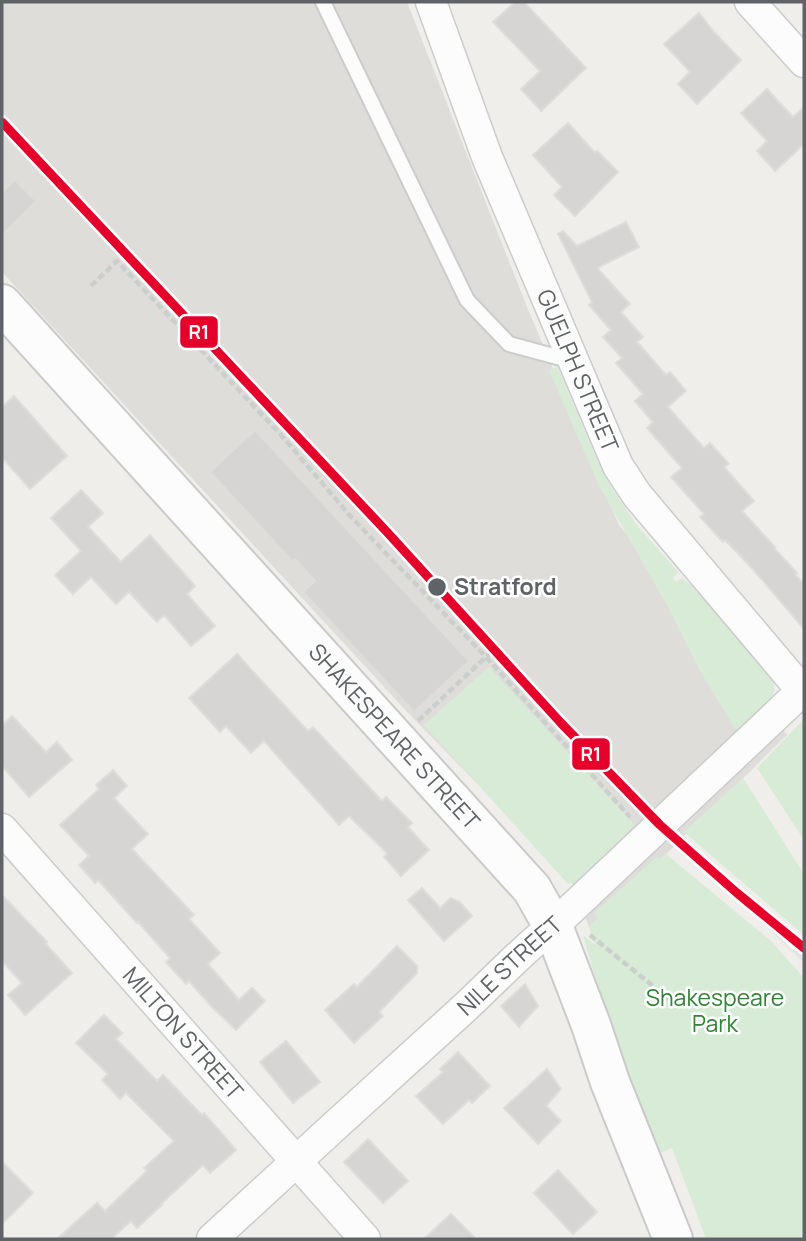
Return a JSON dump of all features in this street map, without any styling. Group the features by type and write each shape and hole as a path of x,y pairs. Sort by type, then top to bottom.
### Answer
{"street":[{"name":"GUELPH STREET","path":"431,2 487,157 618,466 637,495 804,691"},
{"path":"750,2 804,62"},
{"name":"SHAKESPEARE STREET","path":"2,304 560,920 610,1082 673,1239"},
{"name":"NILE STREET","path":"212,1239 474,1000 804,691"},
{"name":"MILTON STREET","path":"2,829 365,1239"}],"lane":[{"path":"323,2 467,300 509,344 573,361"}],"path":[{"path":"91,286 117,261 281,435 352,518 487,655 647,837"},
{"path":"397,741 487,655"},
{"path":"560,920 578,925 669,999"}],"shaded area":[{"path":"2,2 407,2 527,307 619,525 729,659 787,735 589,927 570,878 408,713 2,272"}],"green space":[{"path":"557,366 610,485 635,523 678,572 673,578 676,582 682,578 692,586 773,677 774,690 771,700 757,716 736,730 700,671 669,609 598,484 549,370"},
{"path":"489,667 635,825 577,882 568,884 424,725"},
{"path":"804,721 804,840 757,768"},
{"path":"743,778 804,874 804,935 684,832"},
{"name":"Shakespeare Park","path":"666,854 771,941 804,978 804,1239 706,1239 672,1148 658,1154 620,1063 583,935 595,945 589,927 598,918 594,913 657,857 661,859"}],"building":[{"path":"515,2 524,2 586,68 541,111 521,89 540,71 493,22"},
{"path":"699,13 741,60 697,104 678,84 690,72 664,44"},
{"path":"767,89 793,117 804,107 804,144 775,171 757,151 767,141 741,113"},
{"path":"568,123 595,153 597,151 618,172 575,216 554,195 562,187 533,155"},
{"path":"15,180 36,201 2,235 2,193"},
{"path":"626,222 639,247 597,268 630,304 621,312 643,337 637,342 666,375 670,372 686,391 668,407 704,448 710,443 729,464 724,467 754,501 742,511 804,583 804,629 752,568 700,517 704,514 671,477 682,468 647,428 653,422 635,401 643,394 616,363 622,358 603,337 611,330 589,305 592,302 558,234 563,231 577,246"},
{"path":"14,396 67,456 30,489 2,457 2,407"},
{"path":"255,430 469,661 414,712 303,592 315,581 295,559 292,561 210,472"},
{"path":"81,490 103,513 88,527 121,562 150,535 195,586 187,594 215,626 191,646 164,615 157,622 129,592 116,604 91,577 73,594 55,575 81,551 51,518"},
{"path":"237,654 308,731 313,727 382,801 386,797 412,823 408,827 429,850 401,876 384,857 387,853 349,816 339,825 264,741 251,753 226,726 220,732 189,698"},
{"path":"12,716 46,752 57,742 72,760 29,797 2,766 2,726"},
{"path":"113,770 127,786 114,798 148,834 132,849 194,915 189,919 220,953 208,964 239,1000 252,988 265,1001 236,1030 189,981 186,984 166,962 170,958 138,922 98,880 95,883 79,865 89,856 60,825 99,789 96,785"},
{"path":"422,888 440,908 451,898 460,902 472,916 444,941 408,900"},
{"path":"2,895 72,973 25,1015 8,995 22,983 2,961"},
{"path":"397,946 417,966 417,973 379,1012 383,1016 354,1043 325,1010 354,984 357,987"},
{"path":"525,984 538,1006 519,1027 501,1006"},
{"path":"104,1015 122,1033 116,1039 157,1081 163,1075 202,1115 204,1113 236,1150 210,1173 203,1165 137,1228 131,1221 111,1239 57,1239 97,1203 105,1211 147,1171 144,1168 174,1141 126,1093 120,1099 102,1080 108,1074 76,1043"},
{"path":"286,1041 320,1082 293,1103 260,1062"},
{"path":"458,1052 490,1086 472,1103 469,1100 443,1124 416,1096 443,1072 440,1069"},
{"path":"547,1069 561,1089 546,1106 561,1121 538,1144 504,1108"},
{"path":"368,1139 408,1181 383,1203 344,1162"},
{"path":"2,1162 33,1193 2,1224"},
{"path":"558,1170 597,1212 573,1234 534,1193"},
{"path":"451,1214 476,1239 424,1239"}],"railway":[{"path":"737,893 804,957"}],"transit line":[{"name":"R1","path":"2,122 387,532 561,723 660,825 804,948"}],"place":[{"name":"Stratford","path":"437,587"}]}
